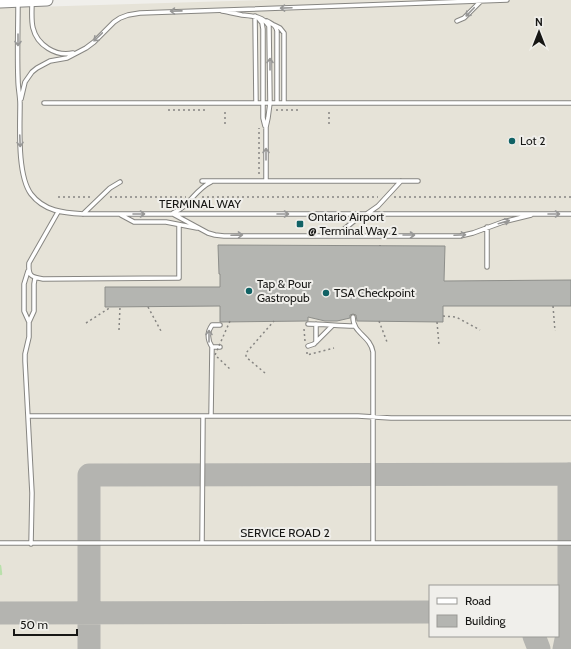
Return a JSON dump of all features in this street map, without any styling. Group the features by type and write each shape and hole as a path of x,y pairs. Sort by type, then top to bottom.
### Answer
{"main road":[{"path":"0,2 47,0"}],"lane":[{"path":"32,0 33,28 35,35 45,47 61,53 69,54 78,52"},
{"path":"20,102 25,82 32,72 50,61 66,58 78,52 94,42 114,22 128,15 156,12 507,0"},
{"name":"TERMINAL WAY","path":"18,1 18,80 21,152 24,177 26,186 37,201 58,212 83,214 571,214"},
{"path":"457,21 464,18 481,1"},
{"path":"216,10 255,16 280,28 284,33 284,103"},
{"path":"255,16 256,103"},
{"path":"255,16 262,23 263,118 266,127"},
{"path":"263,19 269,26 270,30 270,103 266,127 266,181"},
{"path":"274,25 277,31 277,103"},
{"path":"44,103 571,103"},
{"path":"202,181 418,181"},
{"path":"215,181 207,184 184,206 172,214 208,233 224,236 460,236 503,222 536,214"},
{"path":"332,235 337,234 359,217 378,206 401,181"},
{"path":"83,214 110,188 120,182"},
{"path":"29,322 24,311 24,284 29,263 58,212"},
{"path":"120,214 134,222 166,222 200,229"},
{"path":"28,271 30,275 35,278 43,279 179,278 179,225"},
{"path":"487,227 487,267"},
{"path":"31,544 32,493 25,354 29,337 29,322 34,311 35,278"},
{"path":"353,317 354,326 370,342 372,347 373,543"},
{"path":"308,324 354,326"},
{"path":"316,324 316,342"},
{"path":"211,416 212,347 208,341 209,330 212,325 220,325"},
{"path":"308,346 316,342 332,326"},
{"path":"212,347 220,347"},
{"path":"28,416 358,416 391,418 571,418"},
{"path":"202,543 203,416"},
{"name":"SERVICE ROAD 2","path":"0,544 571,543"}],"path":[{"path":"168,110 211,110"},
{"path":"225,110 225,124"},
{"path":"328,124 329,110"},
{"path":"259,124 259,174"},
{"path":"58,197 571,197"},
{"path":"553,306 555,331"},
{"path":"86,324 112,307"},
{"path":"119,330 120,307"},
{"path":"148,307 161,331"},
{"path":"443,316 456,317 480,330"},
{"path":"230,321 216,355 231,370"},
{"path":"265,373 246,357 246,353 274,321"},
{"path":"379,321 387,342"},
{"path":"437,322 439,345"}],"shaded area":[{"path":"268,0 571,0 571,649 0,649 0,8"}],"building":[{"path":"218,245 445,246 444,281 571,280 571,306 443,306 443,322 357,321 356,315 353,314 350,315 350,318 337,321 325,321 308,317 308,321 220,322 220,306 105,307 105,287 220,287"}],"waterway":[{"path":"0,566 1,574"}],"taxiway":[{"path":"564,649 568,630 569,612 569,474"},
{"path":"89,649 89,475 571,474"},
{"path":"0,613 429,612"},
{"path":"534,637 539,649"}],"place":[{"name":"Lot 2","path":"512,141"},
{"name":"Ontario Airport @ Terminal Way 2","path":"300,224"},
{"name":"Tap & Pour Gastropub","path":"249,291"},
{"name":"TSA Checkpoint","path":"326,293"}]}
